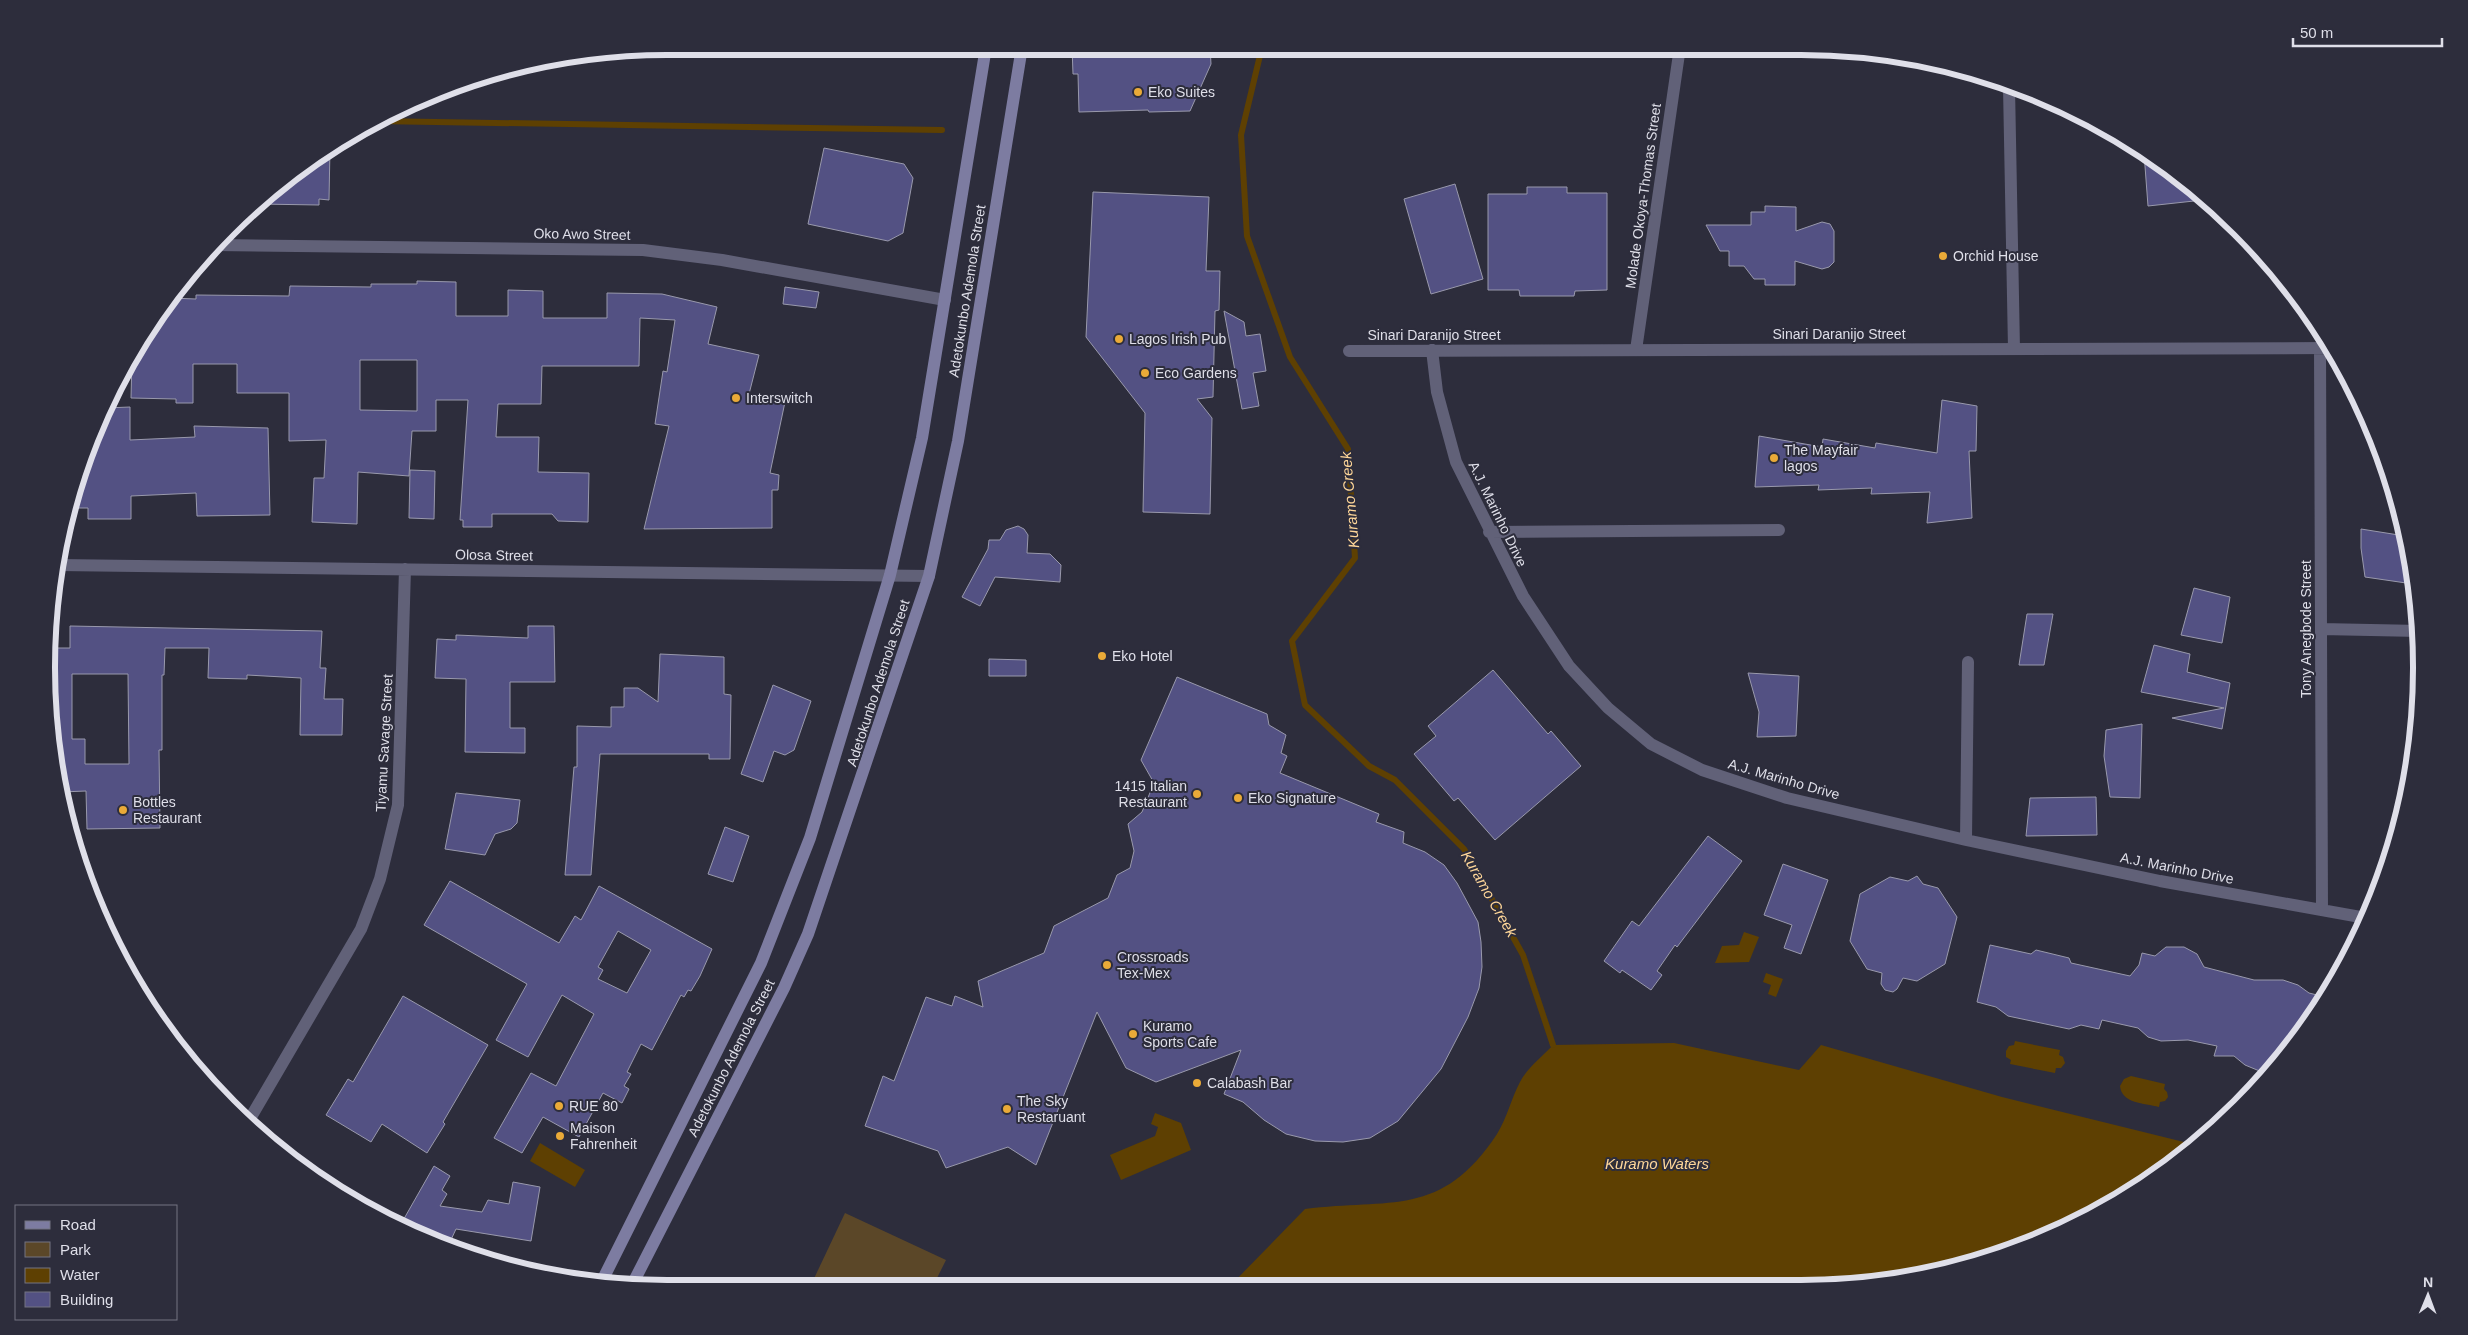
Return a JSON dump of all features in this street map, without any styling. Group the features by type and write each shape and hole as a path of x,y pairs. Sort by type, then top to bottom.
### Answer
{"main road":[{"name":"Adetokunbo Ademola Street","path":"604,1277 761,963 810,838 890,575 922,438 985,55"},
{"name":"Adetokunbo Ademola Street","path":"635,1279 784,988 808,934 929,576 958,441 1021,55"}],"street":[{"name":"Molade Okoya-Thomas Street","path":"1636,350 1679,55"},
{"path":"2008,92 2014,349"},
{"name":"Oko Awo Street","path":"224,245 643,250 722,260 945,300"},
{"name":"Sinari Daranijo Street","path":"1348,351 2323,348"},
{"name":"A.J. Marinho Drive","path":"1432,350 1436,392 1456,462 1489,532 1523,596 1569,666 1608,708 1651,744 1702,770 1787,798 1966,840 2160,881 2359,917"},
{"name":"Tony Anegbode Street","path":"2322,910 2321,629 2325,351"},
{"path":"1489,532 1780,530"},
{"name":"Olosa Street","path":"64,565 929,576"},
{"name":"Tiyamu Savage Street","path":"251,1116 361,928 380,879 398,806 405,569"},
{"path":"2321,629 2412,631"},
{"path":"1966,840 1968,662"}],"green space":[{"path":"845,1213 946,1260 936,1280 813,1280"}],"water":[{"path":"1744,932 1759,937 1749,962 1715,963 1722,946 1739,945"},
{"path":"1766,973 1783,979 1776,997 1768,994 1771,985 1763,982"},
{"path":"2015,1041 2060,1050 2059,1055 2063,1057 2065,1063 2061,1068 2056,1068 2055,1073 2010,1064 2011,1060 2006,1057 2006,1051 2009,1046 2014,1045"},
{"name":"Kuramo Waters","path":"1674,1043 1799,1070 1821,1045 2002,1097 2186,1143 2141,1177 2107,1198 2035,1233 1959,1259 1880,1275 1841,1279 1800,1280 1236,1280 1305,1209 1388,1203 1412,1199 1434,1192 1455,1180 1476,1161 1497,1134 1523,1077 1553,1045"},
{"path":"2131,1076 2165,1084 2164,1089 2168,1097 2165,1101 2160,1102 2159,1107 2129,1100 2122,1092 2120,1086 2124,1079"},
{"path":"1155,1113 1181,1123 1191,1150 1121,1180 1110,1155 1155,1136 1158,1127 1151,1124"},
{"path":"540,1143 585,1170 575,1187 530,1161"}],"building":[{"name":"Eko Suites","path":"1072,55 1210,55 1211,64 1190,111 1079,112 1078,74 1073,74"},
{"path":"824,148 904,164 913,178 903,233 888,241 808,224"},
{"path":"330,156 329,200 319,199 319,205 268,204"},
{"path":"2145,161 2194,199 2194,201 2148,206"},
{"path":"1455,184 1483,279 1431,294 1404,199"},
{"path":"1527,187 1567,187 1567,193 1607,193 1607,290 1575,291 1574,296 1520,296 1519,290 1488,290 1488,194 1527,194"},
{"path":"1093,192 1209,197 1206,271 1220,271 1219,310 1215,311 1213,397 1197,399 1212,418 1210,514 1143,512 1145,413 1086,337"},
{"path":"1765,206 1796,207 1796,231 1822,222 1830,224 1834,231 1834,262 1829,267 1822,269 1795,261 1795,285 1765,285 1765,279 1754,279 1744,266 1729,266 1729,251 1720,251 1706,225 1751,225 1751,212 1765,212"},
{"path":"417,281 456,282 456,316 508,316 508,290 543,291 543,318 607,318 607,293 662,294 717,307 708,344 759,355 749,394 785,402 770,473 779,475 778,490 772,490 772,528 644,529 669,426 655,424 663,371 667,372 675,320 640,318 639,366 542,366 541,404 498,404 496,437 539,437 538,472 589,473 588,522 558,521 552,514 492,514 492,527 463,527 463,520 460,520 468,400 436,400 436,431 412,431 409,476 358,472 357,524 312,522 314,478 324,478 326,440 289,441 289,393 237,393 237,364 193,364 193,403 176,403 176,399 131,398 132,371 158,327 179,298 196,299 196,295 289,296 290,286 371,287 371,284 417,284","holes":["360,360 417,360 417,411 360,410"]},
{"path":"785,287 819,292 816,308 783,304"},
{"path":"1224,311 1244,322 1246,336 1260,334 1266,371 1253,373 1259,406 1242,409"},
{"path":"1942,400 1977,406 1976,451 1969,451 1972,518 1927,523 1930,492 1871,494 1872,488 1818,490 1819,485 1755,487 1759,436 1822,447 1823,439 1875,448 1876,443 1937,453"},
{"path":"130,407 130,440 195,437 194,426 268,428 270,515 197,516 196,493 131,496 131,519 88,519 88,508 76,508 88,471 113,408"},
{"path":"410,470 435,471 434,519 409,518"},
{"path":"1018,526 1024,529 1028,535 1027,553 1050,554 1061,565 1060,582 995,577 980,606 962,597 988,549 989,540 1000,540 1006,530"},
{"path":"2361,529 2398,535 2407,583 2365,577 2361,548"},
{"path":"2194,588 2230,597 2222,643 2181,635"},
{"path":"2027,614 2053,614 2044,665 2019,665"},
{"path":"70,626 322,631 320,668 326,668 324,699 343,699 342,735 300,735 301,678 247,675 247,679 208,678 209,648 165,648 164,675 162,675 162,750 159,750 160,828 87,829 86,791 68,792 60,747 56,708 55,648 70,648","holes":["72,674 128,674 129,764 85,764 85,739 72,739"]},
{"path":"528,626 554,626 555,682 510,682 510,728 525,728 525,753 465,752 466,679 435,678 437,639 456,640 456,635 528,638"},
{"path":"2154,645 2190,654 2187,672 2230,683 2222,729 2172,718 2224,708 2141,692"},
{"path":"660,654 724,657 724,694 731,695 730,759 709,759 709,754 600,754 591,875 565,875 574,767 577,767 577,726 611,727 611,707 624,707 624,688 638,688 658,702"},
{"path":"989,659 1026,660 1026,676 989,676"},
{"path":"1493,670 1548,734 1551,731 1581,766 1495,840 1458,798 1454,801 1414,754 1436,736 1428,726"},
{"path":"1748,673 1799,676 1796,736 1757,737 1759,712"},
{"name":"Eko Hotel","path":"1177,677 1267,714 1269,725 1286,735 1281,753 1287,756 1280,773 1379,814 1376,822 1404,832 1403,843 1425,852 1444,865 1457,883 1478,922 1482,967 1479,988 1468,1017 1441,1069 1398,1121 1370,1138 1343,1142 1315,1141 1286,1134 1264,1120 1243,1102 1224,1094 1241,1050 1156,1082 1126,1068 1097,1012 1036,1165 1008,1147 946,1168 938,1151 865,1126 883,1076 894,1081 926,997 952,1006 955,996 983,1007 978,981 1044,953 1054,926 1108,898 1117,875 1130,868 1134,851 1128,824 1142,812 1154,783 1141,760"},
{"path":"773,685 811,701 794,750 785,755 774,751 763,782 741,774"},
{"path":"2142,724 2140,798 2110,797 2104,756 2106,730"},
{"path":"456,793 520,800 517,823 511,829 495,834 485,855 445,849"},
{"path":"2096,797 2097,835 2026,836 2030,798"},
{"path":"725,827 749,836 733,882 708,874"},
{"path":"1708,836 1742,861 1677,947 1675,945 1657,971 1662,975 1651,990 1622,970 1620,973 1604,961 1632,921 1639,926"},
{"path":"1783,864 1828,880 1801,954 1784,948 1792,925 1764,915"},
{"path":"1917,876 1923,884 1938,888 1957,917 1945,964 1917,981 1903,978 1897,989 1893,992 1885,990 1881,984 1882,973 1867,969 1850,941 1860,894 1890,877 1908,881"},
{"path":"450,881 559,943 575,916 581,920 599,886 712,949 700,976 691,991 688,990 684,997 681,995 652,1050 641,1044 627,1072 631,1074 624,1086 629,1089 622,1103 603,1093 579,1137 543,1117 522,1153 494,1138 531,1073 556,1086 594,1014 562,995 528,1057 496,1040 527,984 424,925","holes":["618,931 651,950 627,993 598,979 603,970 598,967"]},
{"path":"1990,945 2031,954 2036,950 2069,958 2071,963 2130,976 2139,965 2142,953 2155,956 2166,947 2184,947 2197,954 2204,967 2254,980 2283,980 2298,985 2309,993 2318,995 2261,1071 2245,1065 2234,1056 2214,1056 2217,1046 2188,1040 2161,1041 2148,1037 2138,1028 2102,1020 2099,1029 2081,1025 2069,1029 2008,1016 1996,1007 1977,1002"},
{"path":"403,996 488,1045 427,1153 382,1124 371,1142 326,1115 348,1079 353,1082"},
{"path":"434,1166 450,1176 442,1190 447,1194 440,1206 482,1212 488,1200 509,1204 513,1182 540,1187 531,1241 456,1229 451,1240 403,1220"}],"waterway":[{"name":"Kuramo Creek","path":"1260,55 1241,135 1247,236 1290,357 1348,449 1355,558 1292,641 1305,705 1369,766 1395,780 1464,849 1523,955 1553,1045"},
{"path":"391,121 942,130"}],"place":[{"name":"Eko Suites","path":"1138,92"},
{"name":"Orchid House","path":"1943,256"},
{"name":"Lagos Irish Pub","path":"1119,339"},
{"name":"Eco Gardens","path":"1145,373"},
{"name":"Interswitch","path":"736,398"},
{"name":"The Mayfair lagos","path":"1774,458"},
{"name":"Eko Hotel","path":"1102,656"},
{"name":"1415 Italian Restaurant","path":"1197,794"},
{"name":"Eko Signature","path":"1238,798"},
{"name":"Bottles Restaurant","path":"123,810"},
{"name":"Crossroads Tex-Mex","path":"1107,965"},
{"name":"Kuramo Sports Cafe","path":"1133,1034"},
{"name":"Calabash Bar","path":"1197,1083"},
{"name":"RUE 80","path":"559,1106"},
{"name":"The Sky Restaruant","path":"1007,1109"},
{"name":"Maison Fahrenheit","path":"560,1136"}]}
